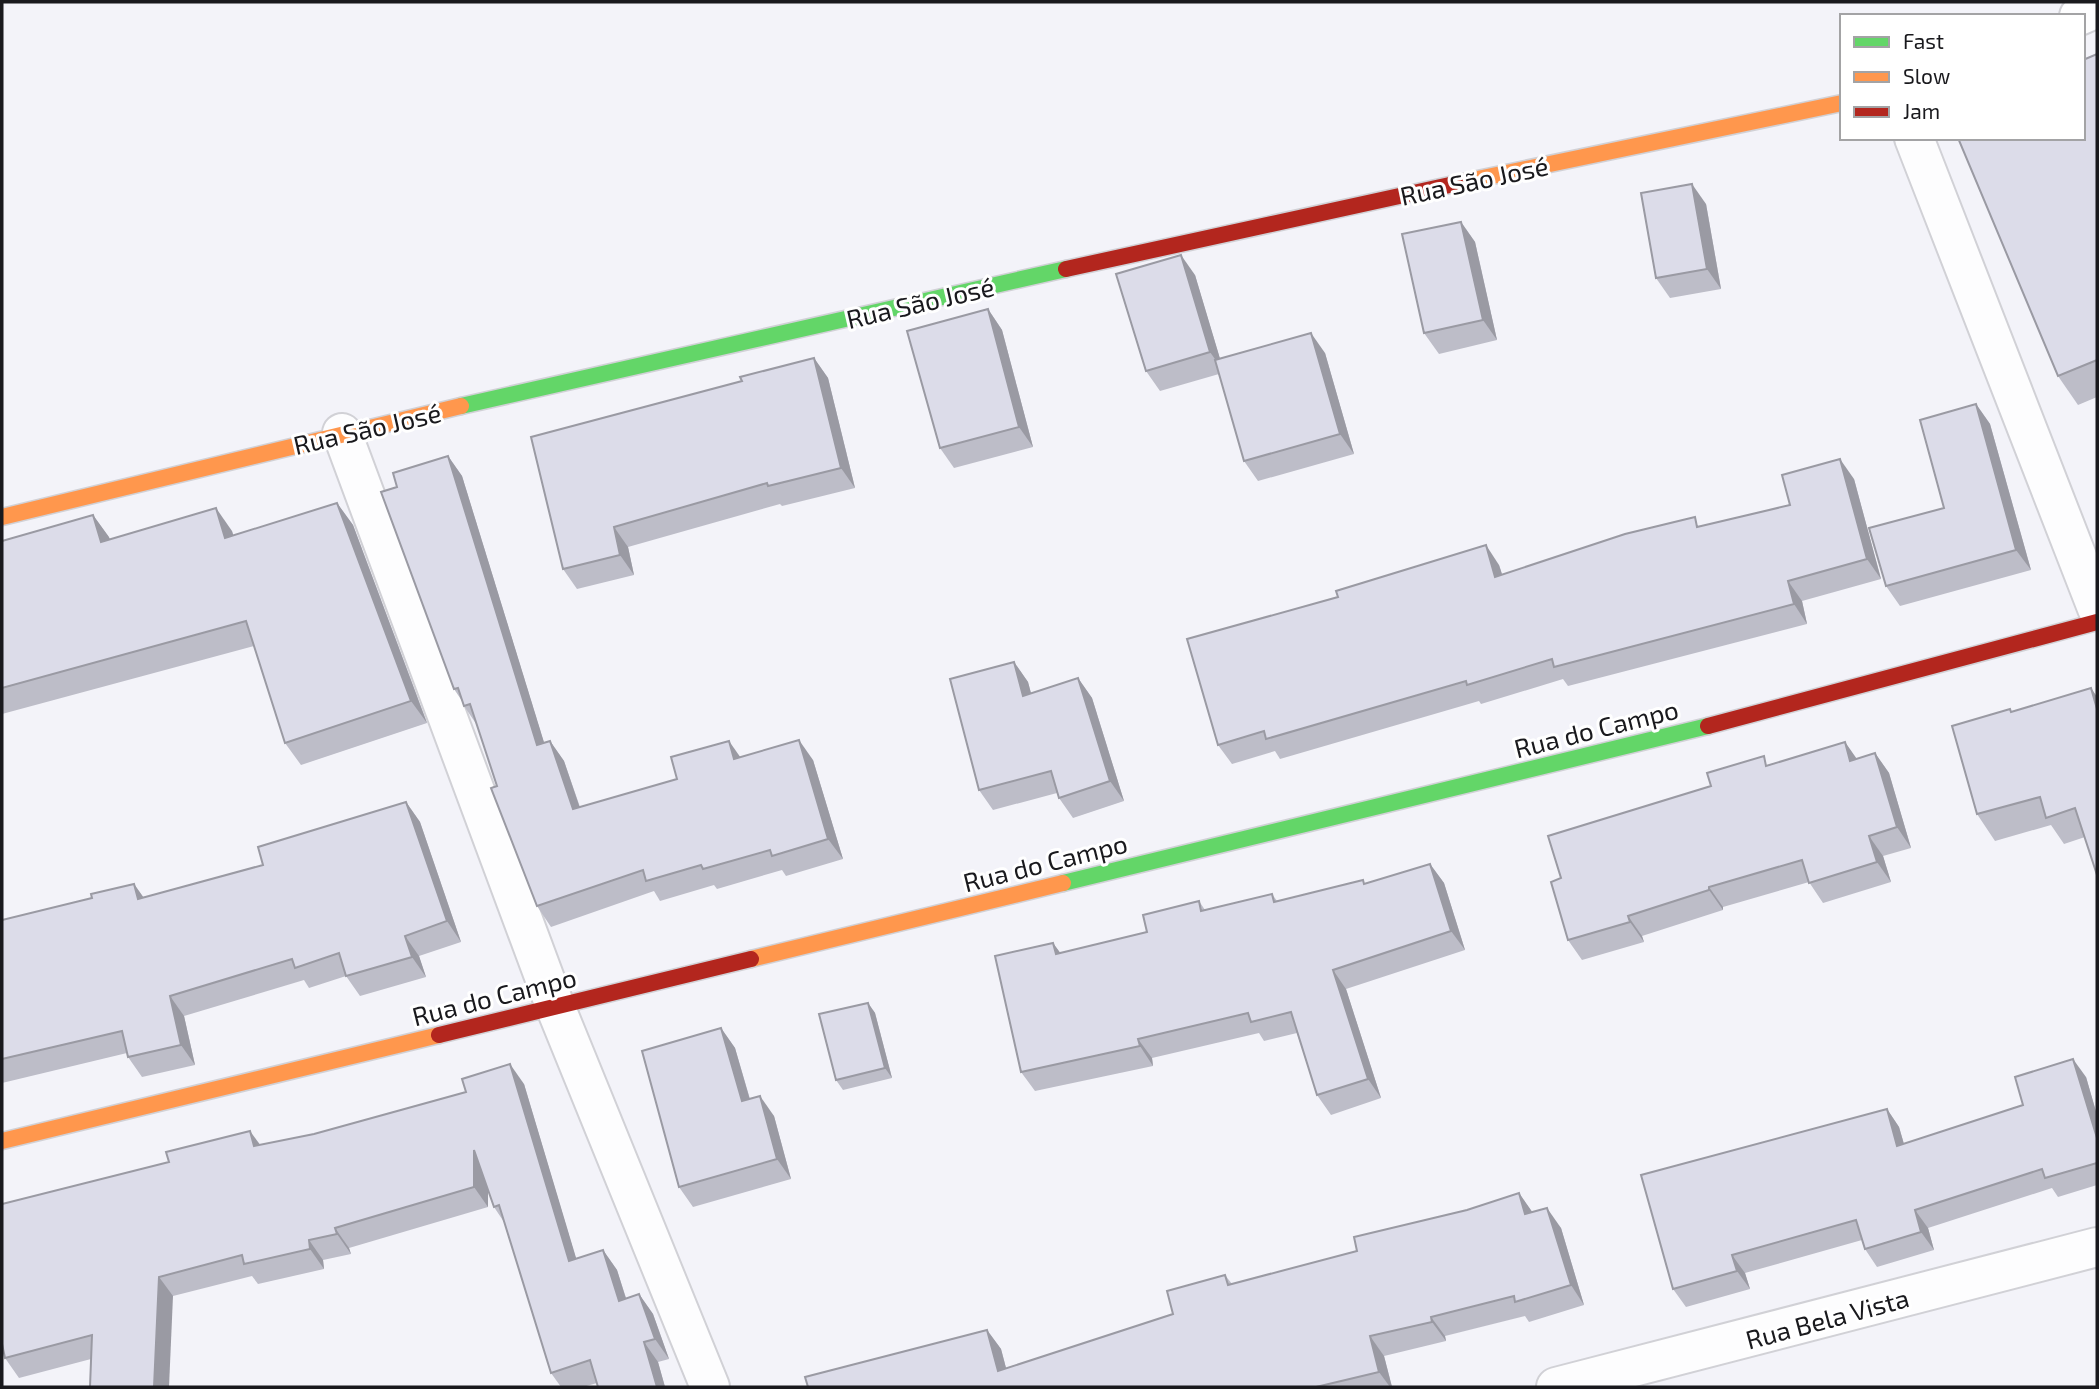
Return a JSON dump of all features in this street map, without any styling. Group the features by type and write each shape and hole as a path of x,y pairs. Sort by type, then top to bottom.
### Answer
{"street":[{"name":"Rua São José","path":"2,517 342,433 1105,260 1840,103"},
{"path":"1915,140 2097,608"},
{"path":"342,433 555,1006 710,1387"},
{"name":"Rua do Campo","path":"2,1141 1759,714 2097,622"},
{"name":"Rua Bela Vista","path":"1556,1387 2097,1247"}],"building":[{"path":"2097,54 2097,360 2058,376 1959,140 2085,140 2085,59"},
{"path":"1692,184 1707,269 1656,278 1641,193"},
{"path":"1461,222 1483,320 1424,333 1402,234"},
{"path":"1181,255 1210,352 1146,371 1116,274"},
{"path":"988,309 1019,427 940,448 907,331"},
{"path":"1311,333 1340,434 1244,461 1215,360"},
{"path":"814,358 841,468 768,486 767,483 614,527 620,555 563,569 531,437 742,381 740,377"},
{"path":"1976,404 2016,550 1886,586 1869,528 1944,508 1920,420"},
{"path":"448,456 537,745 550,741 573,809 677,779 671,757 729,741 734,759 799,740 828,839 772,856 770,850 703,869 701,865 646,881 643,870 537,906 491,788 497,786 470,704 464,706 458,688 454,689 381,492 397,487 393,473"},
{"path":"1840,459 1867,559 1788,581 1794,604 1554,667 1552,659 1467,685 1466,681 1266,739 1264,731 1218,745 1187,639 1338,597 1336,591 1486,545 1495,577 1625,534 1695,517 1697,527 1790,505 1782,475"},
{"path":"337,503 411,701 285,743 246,621 2,688 2,541 93,515 101,542 216,508 225,538"},
{"path":"1014,662 1023,696 1078,678 1110,781 1059,798 1051,771 979,790 950,679"},
{"path":"2091,688 2097,709 2097,875 2075,808 2046,818 2040,797 1977,814 1952,726"},
{"path":"1845,742 1850,761 1875,753 1897,827 1869,836 1877,862 1809,883 1802,860 1709,887 1709,890 1628,916 1630,922 1568,940 1551,882 1561,878 1548,836 1711,786 1707,773 1764,756 1766,766"},
{"path":"406,802 447,921 405,936 412,957 346,976 339,953 295,968 292,959 170,996 181,1045 128,1057 122,1031 2,1059 2,920 92,898 91,894 134,884 138,899 263,865 258,847"},
{"path":"1430,864 1451,931 1333,970 1368,1079 1317,1095 1291,1012 1251,1022 1248,1013 1138,1039 1140,1046 1021,1072 995,956 1053,943 1056,954 1147,932 1143,915 1199,901 1201,911 1272,894 1274,902 1363,880 1364,884"},
{"path":"868,1003 885,1068 836,1080 819,1014"},
{"path":"721,1028 742,1101 760,1096 777,1159 679,1187 642,1051"},
{"path":"2073,1059 2097,1138 2097,1163 2045,1178 2042,1169 1915,1210 1921,1232 1865,1249 1856,1220 1732,1255 1737,1271 1673,1289 1641,1175 1887,1109 1897,1146 2023,1105 2015,1077"},
{"path":"510,1064 569,1261 603,1250 619,1301 639,1294 655,1339 644,1342 657,1387 598,1387 590,1360 551,1373 499,1205 494,1207 474,1150 474,1187 335,1228 337,1234 309,1240 310,1249 244,1264 242,1255 159,1277 154,1387 90,1387 92,1335 5,1358 2,1344 2,1204 169,1162 166,1152 250,1131 254,1146 314,1134 466,1092 462,1079"},
{"path":"1519,1193 1525,1214 1547,1208 1571,1285 1515,1302 1514,1296 1431,1317 1432,1322 1370,1336 1379,1372 1316,1387 808,1387 805,1377 987,1330 998,1371 1173,1314 1167,1291 1225,1275 1228,1285 1357,1251 1354,1237 1467,1210"}],"traffic: fast":[{"path":"461,406 1066,269"},
{"path":"1063,883 1708,726"}],"traffic: slow":[{"path":"1468,181 1840,103"},
{"path":"2,517 461,406"},
{"path":"751,959 1063,883"},
{"path":"2,1141 439,1035"}],"traffic: jam":[{"path":"1066,269 1468,181"},
{"path":"1708,726 2097,622"},
{"path":"439,1035 751,959"}]}
